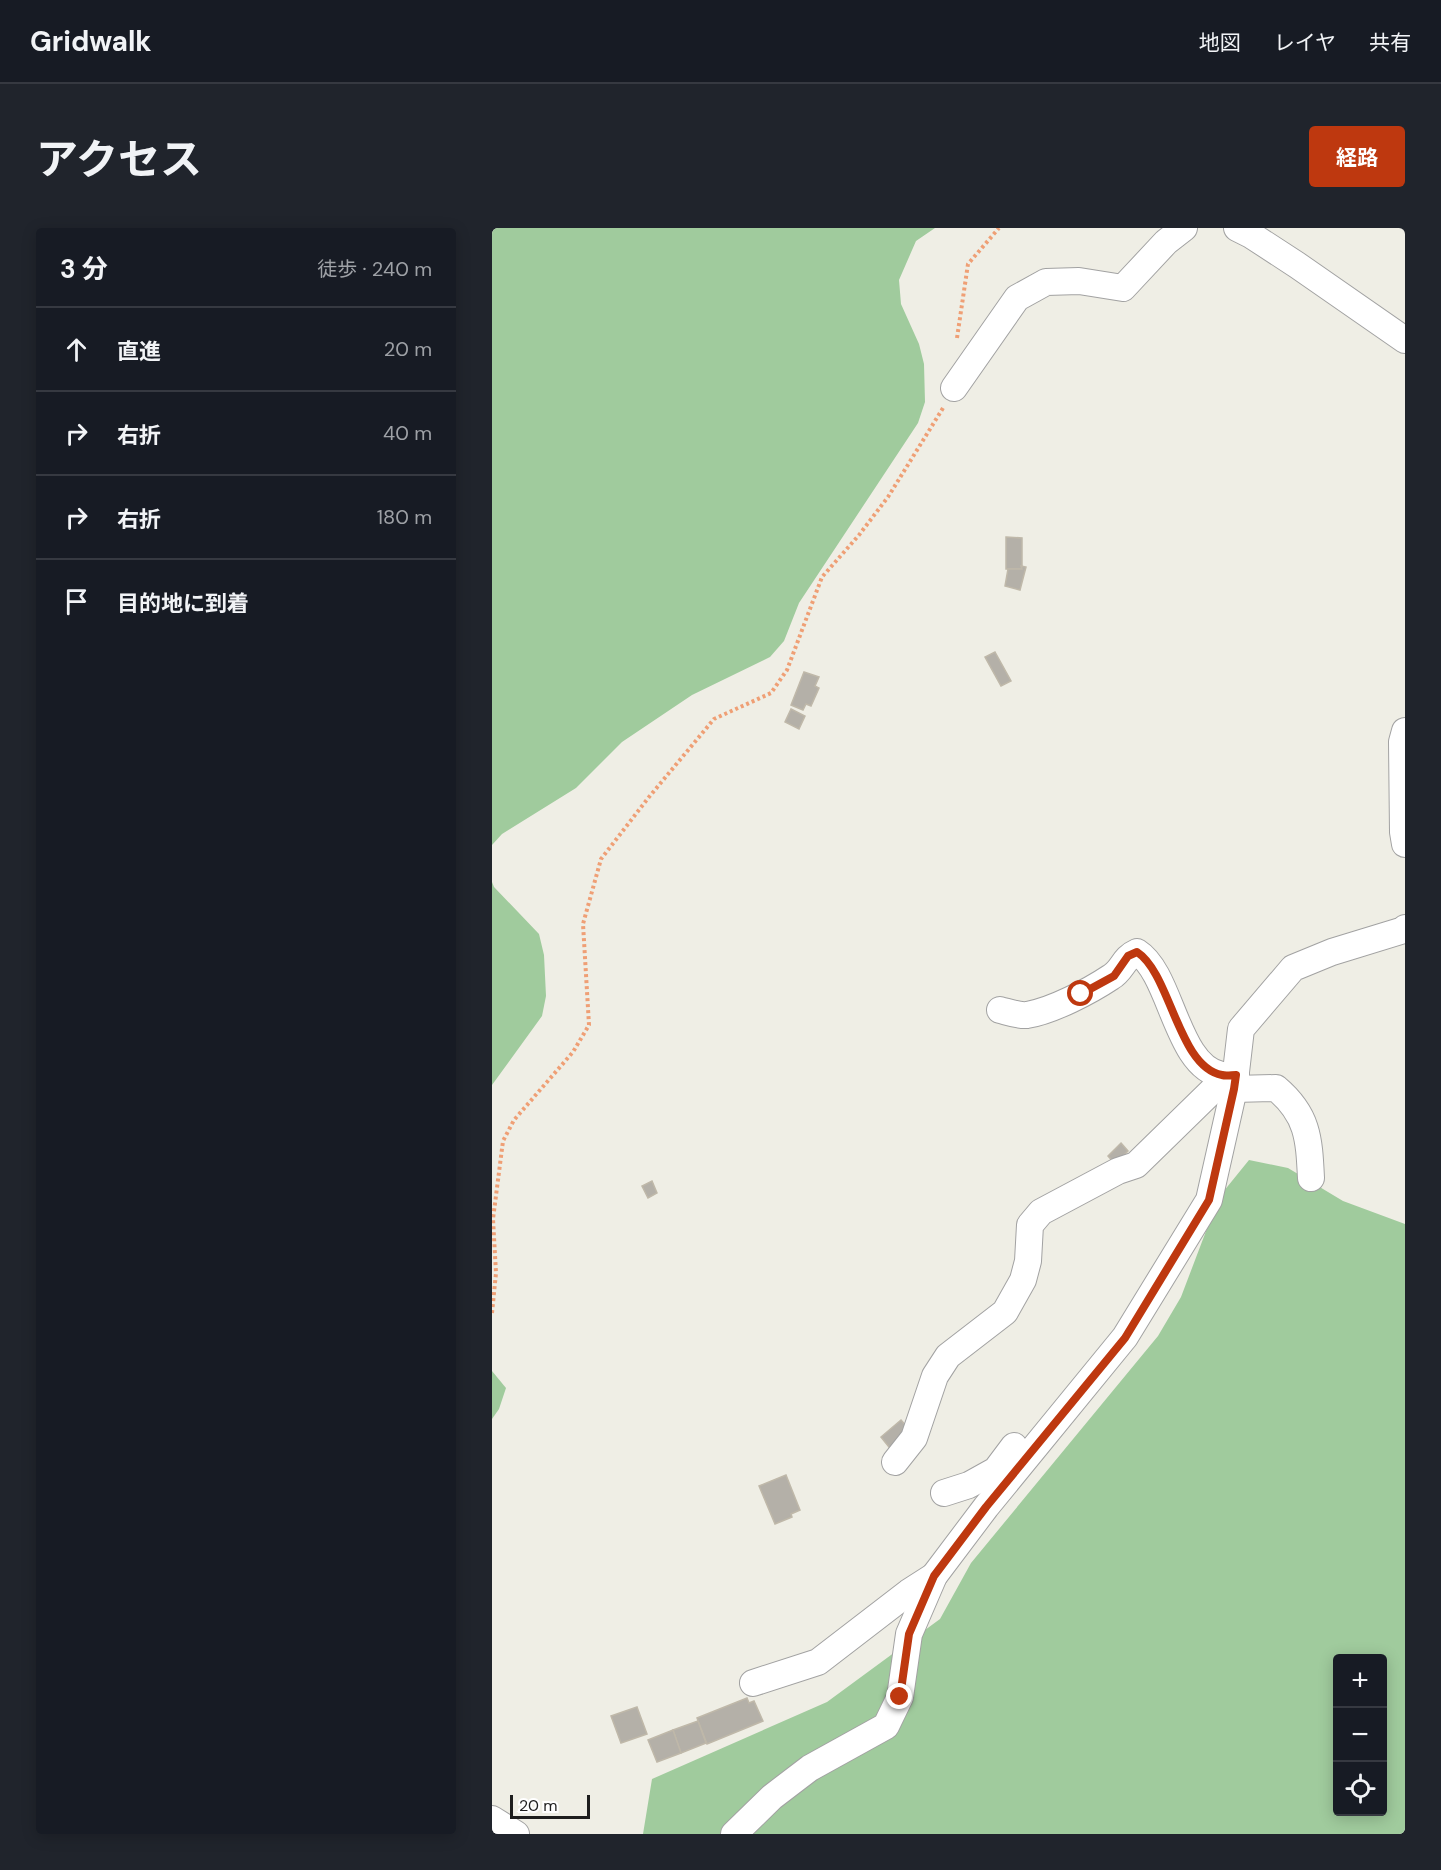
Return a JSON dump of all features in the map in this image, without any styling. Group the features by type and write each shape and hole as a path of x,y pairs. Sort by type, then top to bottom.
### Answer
{"street":[{"path":"954,388 1017,298 1046,282 1079,281 1123,288 1166,242 1184,228"},
{"path":"1237,228 1297,265 1405,340"},
{"path":"1405,731 1402,742 1405,844"},
{"path":"734,1834 772,1797 810,1768 886,1726 900,1697 909,1634 934,1576 986,1507 1125,1338 1209,1200 1235,1082 1241,1029 1293,968 1332,952 1405,928"},
{"path":"1000,1010 1025,1015 1049,1008 1114,976 1128,956 1137,952 1146,958 1150,965 1194,1055 1215,1072 1235,1082"},
{"path":"895,1462 914,1438 935,1376 948,1356 1005,1312 1023,1280 1028,1261 1030,1225 1041,1212 1118,1170 1136,1165 1221,1083 1235,1082 1276,1088 1287,1098 1300,1114 1308,1134 1311,1178"},
{"path":"944,1493 969,1485 996,1470 1021,1437 1049,1407 1069,1406"},
{"path":"753,1683 819,1662 909,1592 934,1576"},
{"path":"492,1819 516,1834"}],"path":[{"path":"956,348 968,264 999,228"},
{"path":"492,1313 496,1273 493,1219 503,1141 514,1120 573,1052 589,1025 583,924 602,859 649,797 714,719 771,693 787,670 822,577 859,535 888,497 954,388"}],"green space":[{"path":"492,228 935,228 916,241 899,280 901,304 919,344 924,364 925,402 918,423 799,603 784,641 770,657 692,695 622,742 576,788 502,834 492,845"},
{"path":"492,882 494,887 539,934 544,955 546,996 542,1016 492,1085"},
{"path":"1249,1160 1288,1168 1343,1201 1405,1224 1405,1834 643,1834 652,1779 827,1702 940,1619 971,1563 1158,1336 1181,1297 1219,1197"},
{"path":"492,1371 506,1388 499,1409 492,1419"}],"building":[{"path":"1006,537 1022,538 1022,569 1006,569"},
{"path":"1021,566 1026,567 1020,590 1005,586 1008,569 1022,569"},
{"path":"995,652 1011,681 1001,686 985,657"},
{"path":"804,672 819,677 815,686 819,688 811,706 806,704 803,710 791,705"},
{"path":"791,709 805,716 799,729 785,722"},
{"path":"1121,1143 1128,1151 1115,1164 1108,1156"},
{"path":"652,1181 657,1193 648,1198 642,1186"},
{"path":"901,1420 908,1428 893,1452 881,1437"},
{"path":"786,1475 800,1510 791,1514 792,1517 775,1524 759,1486"},
{"path":"747,1698 749,1703 754,1701 763,1721 707,1744 697,1718"},
{"path":"637,1707 647,1734 621,1743 611,1716"},
{"path":"698,1721 706,1743 681,1753 673,1730"},
{"path":"673,1730 681,1753 657,1762 648,1740"}],"route":[{"path":"900,1697 909,1634 934,1576 986,1507 1125,1338 1209,1200 1236,1075 1221,1075 1209,1070 1194,1055 1158,979 1146,958 1137,952 1128,956 1114,976 1081,994"}]}
